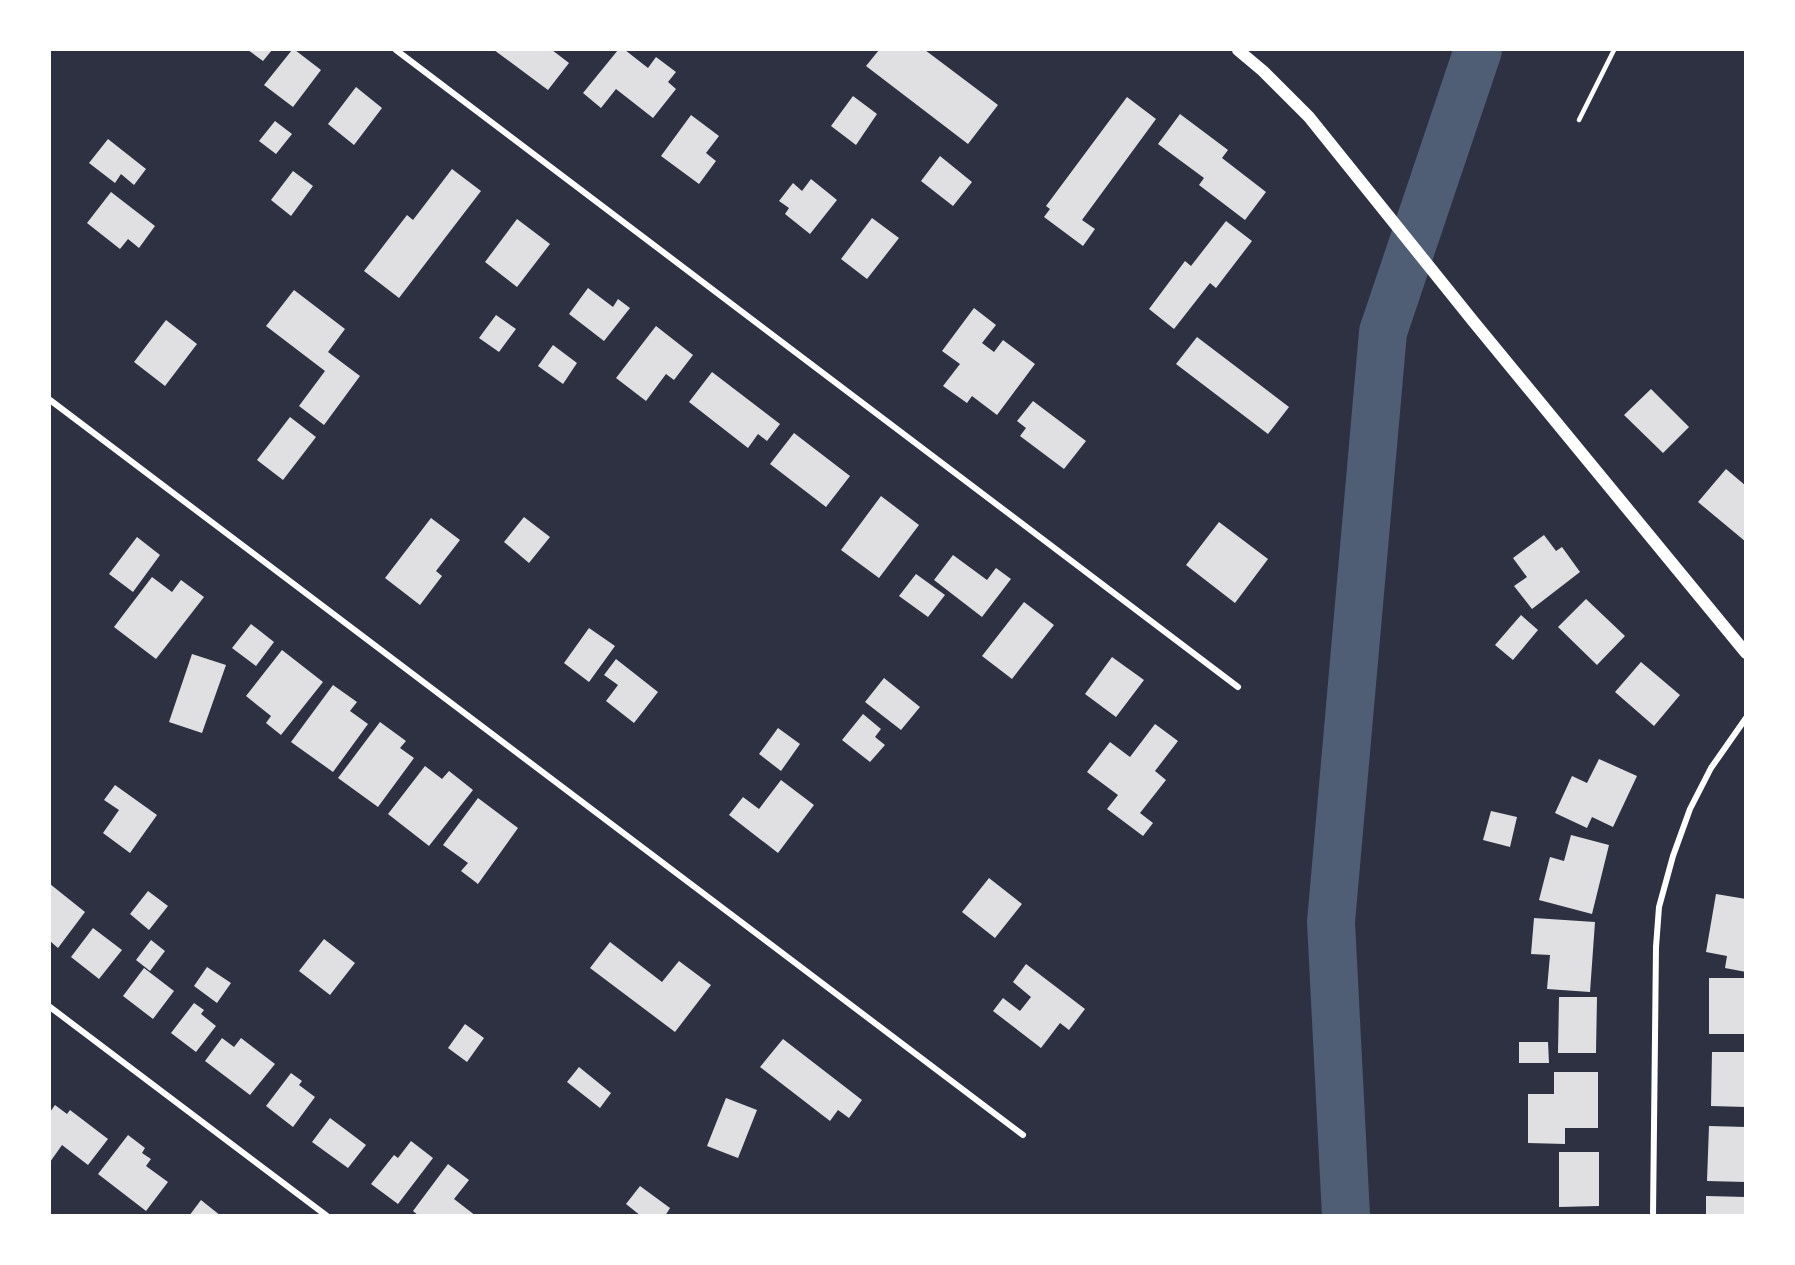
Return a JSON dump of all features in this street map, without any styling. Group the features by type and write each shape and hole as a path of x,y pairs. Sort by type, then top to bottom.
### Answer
{"main road":[{"path":"1238,50 1263,71 1309,117 1746,654"}],"street":[{"path":"396,50 1238,687"},
{"path":"50,400 1023,1135"},
{"path":"1653,1215 1656,947 1659,907 1673,856 1690,809 1711,768 1746,718"},
{"path":"50,1007 327,1215"}],"lane":[{"path":"1579,120 1614,50"}],"building":[{"path":"248,50 272,50 263,61"},
{"path":"292,50 321,70 293,107 264,85"},
{"path":"494,50 552,50 569,63 548,90"},
{"path":"618,50 625,50 648,68 656,57 676,72 668,82 676,89 653,118 616,89 601,108 583,93"},
{"path":"879,50 925,50 998,105 968,144 866,66"},
{"path":"356,87 382,108 354,145 328,124"},
{"path":"853,96 877,114 856,145 831,126"},
{"path":"1127,97 1156,119 1082,220 1095,229 1083,246 1044,217 1050,209 1046,206"},
{"path":"1180,114 1228,150 1222,158 1266,192 1245,220 1199,185 1204,178 1158,144"},
{"path":"691,115 719,136 706,153 716,161 699,184 661,156"},
{"path":"275,121 292,134 276,154 259,141"},
{"path":"108,139 146,169 134,185 121,174 115,183 89,163"},
{"path":"940,156 972,182 953,206 921,181"},
{"path":"452,169 481,191 399,298 364,271 407,215 413,220"},
{"path":"293,171 313,186 291,216 271,200"},
{"path":"811,179 837,200 810,234 785,214 789,208 779,201 793,183 802,191"},
{"path":"111,192 155,226 139,248 128,239 120,249 87,223"},
{"path":"872,218 899,238 867,279 841,259"},
{"path":"517,219 550,244 517,287 485,262"},
{"path":"1226,221 1252,241 1216,288 1210,283 1174,329 1149,309 1185,261 1191,266"},
{"path":"588,288 613,307 618,299 630,308 604,341 569,314"},
{"path":"294,290 345,329 328,352 360,376 324,425 299,406 325,371 266,326"},
{"path":"974,308 996,325 982,343 994,352 1003,340 1035,364 997,415 972,396 967,403 943,386 960,364 942,351"},
{"path":"496,315 516,329 499,352 479,338"},
{"path":"166,320 197,344 165,386 134,362"},
{"path":"656,326 693,355 674,380 666,374 646,401 616,378"},
{"path":"1197,337 1289,407 1268,434 1176,364"},
{"path":"553,345 577,363 563,384 538,366"},
{"path":"712,372 780,424 767,441 758,434 748,448 689,402"},
{"path":"1651,389 1689,427 1663,453 1624,415"},
{"path":"1033,401 1086,441 1064,469 1020,436 1026,428 1017,421"},
{"path":"290,417 316,437 283,480 257,460"},
{"path":"794,433 850,476 826,507 770,464"},
{"path":"1726,469 1746,486 1746,542 1698,502"},
{"path":"881,496 919,525 879,578 841,550"},
{"path":"524,517 550,537 529,563 504,542"},
{"path":"431,518 460,540 436,571 442,576 420,605 385,578"},
{"path":"1219,522 1268,559 1235,603 1186,565"},
{"path":"1544,535 1556,551 1562,547 1580,572 1532,609 1514,586 1527,577 1513,558"},
{"path":"137,537 160,555 133,592 109,574"},
{"path":"953,555 987,580 996,568 1011,579 982,617 934,580"},
{"path":"916,574 945,595 928,617 899,596"},
{"path":"152,577 172,592 181,580 204,597 156,659 114,627"},
{"path":"1586,599 1625,636 1597,665 1558,627"},
{"path":"1024,602 1054,625 1012,679 982,656"},
{"path":"1521,615 1538,630 1513,660 1495,645"},
{"path":"251,624 274,642 256,666 232,648"},
{"path":"589,628 615,646 589,682 564,663"},
{"path":"282,650 323,682 281,735 266,723 271,716 246,696"},
{"path":"192,654 226,665 202,733 169,722"},
{"path":"1112,657 1144,680 1116,717 1085,694"},
{"path":"616,659 658,692 634,723 606,701 618,685 604,675"},
{"path":"1641,662 1680,695 1654,726 1615,692"},
{"path":"884,678 920,707 901,730 865,702"},
{"path":"333,685 357,702 350,711 368,724 333,772 291,742"},
{"path":"863,714 881,729 875,737 885,745 870,762 842,740"},
{"path":"380,722 406,741 400,748 414,758 378,807 338,778"},
{"path":"1155,724 1178,741 1155,771 1166,780 1140,813 1153,823 1143,836 1107,809 1118,795 1087,772 1110,742 1130,757"},
{"path":"778,728 800,744 781,771 759,754"},
{"path":"1599,759 1637,776 1613,827 1592,817 1587,828 1555,813 1572,776 1587,783"},
{"path":"425,766 442,779 449,771 473,790 429,846 388,814"},
{"path":"781,780 814,805 778,853 729,815 743,797 759,809"},
{"path":"115,785 157,815 130,853 103,833 119,810 104,800"},
{"path":"478,798 518,828 478,884 461,871 468,863 443,845"},
{"path":"1491,811 1517,817 1510,847 1483,840"},
{"path":"1571,835 1609,845 1592,914 1539,900 1550,857 1564,861"},
{"path":"989,878 1022,904 995,938 962,912"},
{"path":"50,884 85,912 58,948 50,941"},
{"path":"148,891 168,906 149,930 130,914"},
{"path":"1716,894 1746,899 1746,972 1725,968 1727,956 1706,952"},
{"path":"1534,918 1595,922 1590,992 1547,989 1550,955 1531,954"},
{"path":"93,928 122,950 99,979 71,957"},
{"path":"324,939 355,963 330,995 299,971"},
{"path":"151,940 165,951 150,971 136,960"},
{"path":"610,942 662,982 679,961 711,985 675,1032 590,968"},
{"path":"1026,964 1085,1009 1069,1030 1060,1023 1041,1048 993,1011 1003,998 1020,1011 1031,997 1013,982"},
{"path":"207,967 231,983 217,1003 194,986"},
{"path":"144,968 174,991 153,1019 123,996"},
{"path":"1709,978 1746,978 1746,1034 1709,1034"},
{"path":"1559,997 1597,997 1596,1053 1558,1053"},
{"path":"194,1003 204,1010 201,1014 216,1026 196,1052 171,1033"},
{"path":"465,1024 484,1038 467,1062 448,1048"},
{"path":"222,1038 234,1047 241,1038 275,1064 250,1095 205,1061"},
{"path":"783,1039 862,1100 849,1118 838,1110 830,1121 760,1067"},
{"path":"1519,1042 1548,1042 1549,1063 1519,1063"},
{"path":"1712,1052 1746,1052 1746,1107 1711,1106"},
{"path":"579,1067 611,1093 600,1108 567,1082"},
{"path":"1554,1072 1598,1072 1598,1128 1565,1128 1565,1144 1528,1143 1528,1094 1554,1094"},
{"path":"291,1073 302,1081 299,1085 315,1097 293,1127 266,1106"},
{"path":"726,1098 757,1110 738,1158 707,1146"},
{"path":"55,1105 67,1114 70,1110 108,1139 88,1165 62,1145 50,1162 50,1112"},
{"path":"330,1118 366,1145 348,1168 312,1142"},
{"path":"1709,1126 1746,1127 1746,1182 1707,1181"},
{"path":"128,1135 145,1148 142,1153 151,1159 146,1166 168,1182 146,1211 98,1174"},
{"path":"411,1141 433,1158 398,1204 371,1184 394,1155 398,1158"},
{"path":"1559,1152 1599,1152 1599,1206 1559,1207"},
{"path":"448,1164 469,1180 454,1199 476,1216 419,1216 413,1211"},
{"path":"640,1186 670,1208 665,1216 641,1216 626,1204"},
{"path":"1706,1196 1746,1197 1746,1216 1706,1216"},
{"path":"201,1200 221,1216 189,1216"}],"waterway":[{"path":"1346,1216 1331,922 1383,332 1478,50"}]}
